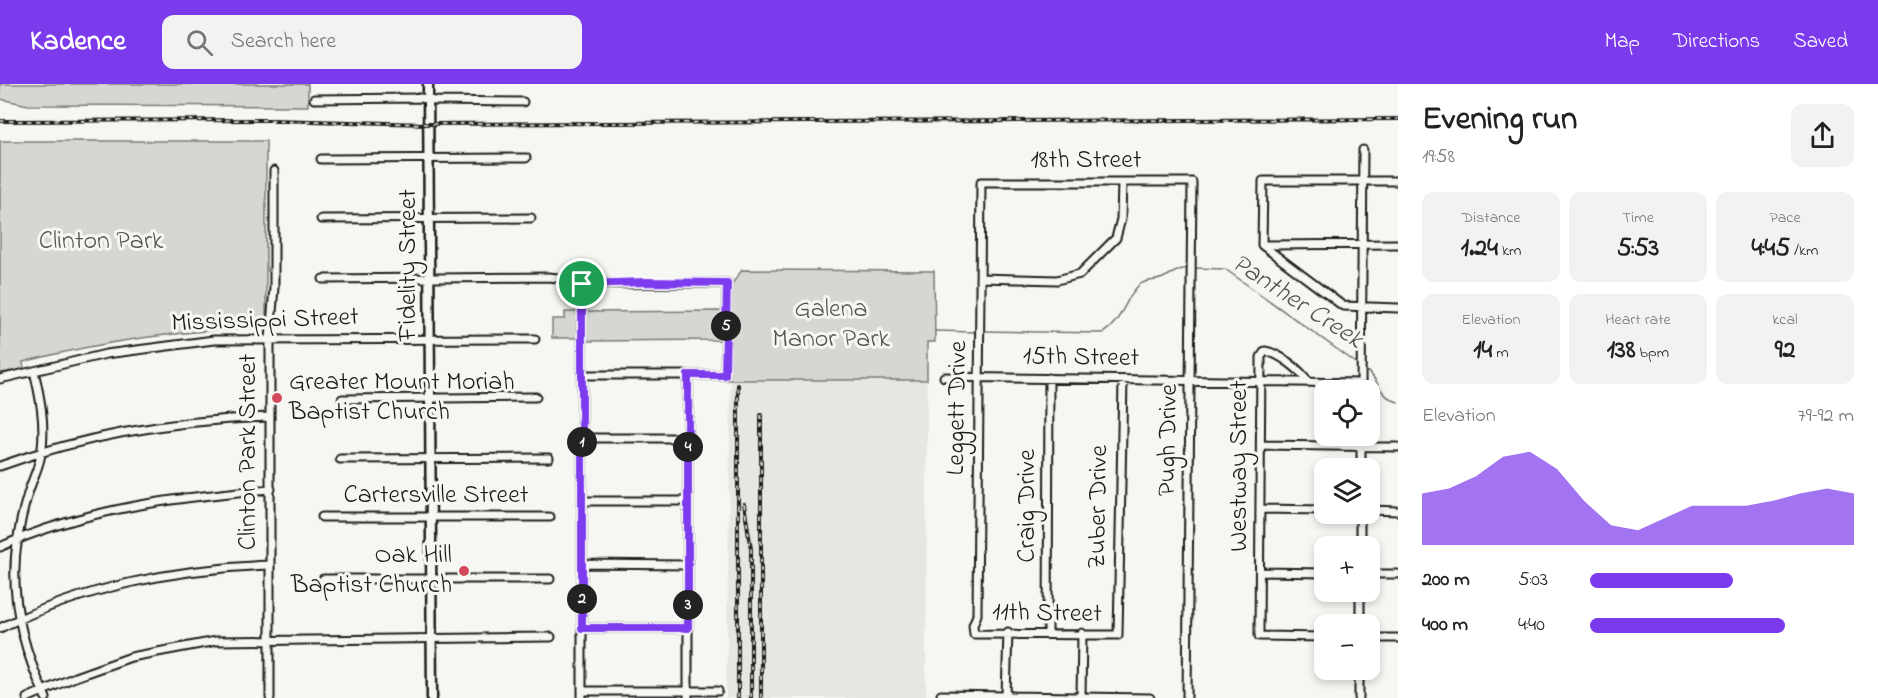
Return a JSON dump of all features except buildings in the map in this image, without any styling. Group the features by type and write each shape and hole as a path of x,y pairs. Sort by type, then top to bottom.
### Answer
{"main road":[{"name":"Fidelity Street","path":"428,84 432,698"}],"street":[{"path":"314,99 524,102"},
{"path":"1361,380 1363,150"},
{"path":"321,159 526,158"},
{"name":"Clinton Park Street","path":"270,698 270,339 274,287 274,171"},
{"path":"1262,245 1263,181 1398,181"},
{"name":"18th Street","path":"981,182 1192,182"},
{"name":"Leggett Drive","path":"974,634 973,625 977,615 981,182"},
{"path":"980,278 1057,280 1080,274 1116,238 1121,219 1122,182"},
{"name":"Pugh Drive","path":"1187,698 1192,182"},
{"path":"321,219 531,218"},
{"path":"1262,245 1398,244"},
{"path":"1262,245 1343,306 1398,308"},
{"path":"323,279 558,278 582,284 727,283 725,375 582,375"},
{"path":"582,284 582,695 688,695 718,691"},
{"name":"Mississippi Street","path":"0,379 163,344 214,340 535,339"},
{"name":"Westway Street","path":"1308,382 1304,375 1272,352 1265,351 1261,357 1259,636 1314,637"},
{"path":"34,371 41,406 42,450 17,539 15,575 19,619 28,654 45,694"},
{"path":"688,375 688,695"},
{"name":"15th Street","path":"944,377 1314,382"},
{"name":"Craig Drive","path":"1048,633 1049,378"},
{"name":"Zuber Drive","path":"1118,635 1123,380"},
{"path":"342,399 536,397"},
{"path":"0,466 42,450 139,428 207,419 270,417"},
{"path":"582,438 688,438"},
{"path":"1261,445 1314,446"},
{"path":"1361,458 1361,446 1398,447"},
{"path":"340,459 549,458"},
{"path":"0,547 17,539 124,507 204,495 271,489"},
{"path":"582,501 688,501"},
{"path":"1260,509 1314,510"},
{"path":"1380,510 1398,511"},
{"name":"Cartersville Street","path":"322,517 550,518"},
{"path":"582,564 688,565"},
{"path":"0,628 98,590 143,578 210,568 270,565"},
{"path":"1260,572 1314,573"},
{"path":"1380,574 1398,574"},
{"path":"323,579 550,579"},
{"path":"582,628 688,628"},
{"path":"1006,696 1008,632"},
{"name":"11th Street","path":"974,634 1008,632 1118,635"},
{"path":"1081,698 1082,633"},
{"path":"27,698 45,694 131,657 216,641 551,638"},
{"path":"1380,638 1398,638"},
{"path":"1359,680 1359,698"},
{"path":"941,695 1150,698"}],"shaded area":[{"path":"731,380 927,380 926,698 726,698"}],"green space":[{"path":"0,84 308,84 308,106 28,105 0,99"},
{"name":"Clinton Park","path":"0,141 266,141 266,327 203,331 114,342 23,362 24,369 0,373"},
{"name":"Galena Manor Park","path":"742,270 934,271 935,342 927,342 927,380 728,380 729,288"},
{"path":"724,311 724,340 585,341 585,312"},
{"path":"565,312 579,312 579,338 552,338 552,319 565,319"}],"waterway":[{"name":"Panther Creek","path":"983,331 1103,333 1114,323 1140,284 1189,268"},
{"name":"Panther Creek","path":"1194,268 1225,269 1359,365"},
{"name":"Panther Creek","path":"935,331 975,332"},
{"name":"Panther Creek","path":"1365,370 1374,378 1385,395 1398,402"}],"railway":[{"path":"0,121 272,120 428,124 1398,119"},
{"path":"738,385 738,698"},
{"path":"761,415 761,698"},
{"path":"744,504 751,549 751,698"}],"place":[{"name":"Greater Mount Moriah Baptist Church","path":"277,398"},
{"name":"Oak Hill Baptist Church","path":"464,571"}],"route":[{"path":"727,283 725,375 688,375 688,628 582,628 582,284 727,283"}]}
